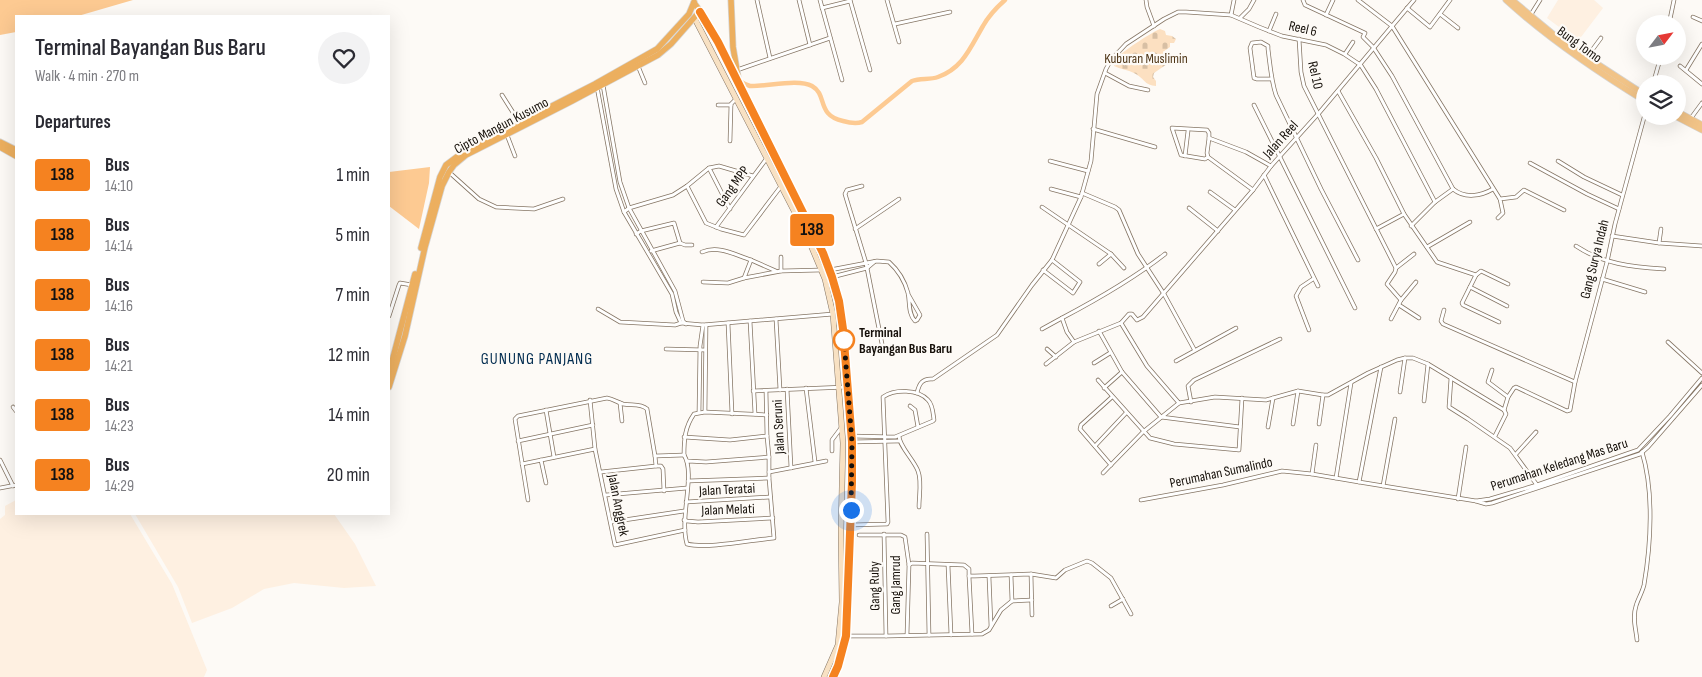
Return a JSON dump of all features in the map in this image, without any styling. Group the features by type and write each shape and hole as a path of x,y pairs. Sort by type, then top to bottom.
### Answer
{"highway":[{"path":"731,0 739,83"},
{"path":"694,1 700,12"},
{"name":"Cipto Mangun Kusumo","path":"390,383 405,336 425,247 442,186 448,172 466,155 508,135 657,49 689,14 694,1"},
{"name":"Cipto Mangun Kusumo","path":"390,369 438,184 446,165 466,150 638,66 664,50 700,12"},
{"path":"689,14 694,18"},
{"path":"0,142 15,150"},
{"path":"0,147 15,155"}],"main road":[{"name":"Bung Tomo","path":"1506,0 1616,84 1636,95"},
{"name":"Bung Tomo","path":"1512,0 1550,35"},
{"path":"700,12 739,83 823,253 839,301 852,442 852,482 846,636 833,677"},
{"path":"694,18 782,185 821,270 833,314 842,427 840,626 838,645 824,677"},
{"name":"Bung Tomo","path":"1585,60 1636,90"},
{"path":"746,118 753,114"},
{"path":"1686,118 1702,130"},
{"path":"1686,120 1702,125"}],"street":[{"path":"757,0 770,58"},
{"path":"799,0 810,45"},
{"path":"820,0 842,80"},
{"path":"822,8 851,0 870,70"},
{"path":"887,0 900,42"},
{"path":"1146,0 1154,26"},
{"path":"1231,15 1234,0"},
{"path":"1240,18 1249,9 1254,0"},
{"path":"1303,0 1305,6 1364,33 1363,37 1373,47 1392,76 1453,189 1461,195 1486,193 1493,189"},
{"path":"1326,14 1333,0"},
{"path":"1358,0 1392,26 1500,199 1503,213 1498,218"},
{"name":"Jalan Reel","path":"1164,294 1414,0"},
{"path":"1407,8 1429,27 1450,0"},
{"path":"1530,16 1540,0"},
{"path":"1671,15 1674,0"},
{"path":"895,24 950,12"},
{"name":"Reel 6","path":"1105,73 1111,60 1126,44 1178,12 1231,15 1269,31 1326,45 1360,64"},
{"path":"1269,31 1276,14"},
{"path":"1440,14 1458,28"},
{"path":"1692,17 1702,21"},
{"path":"737,70 830,38"},
{"path":"1585,60 1601,38"},
{"name":"Rel 10","path":"1299,39 1301,72 1304,86 1396,268"},
{"path":"1272,79 1254,78 1250,48 1252,43 1261,42 1268,46 1276,94 1296,138 1358,260"},
{"path":"1345,54 1353,42"},
{"path":"1686,70 1702,44"},
{"path":"1360,64 1376,89 1435,202"},
{"path":"638,66 645,83"},
{"path":"1680,66 1702,84"},
{"path":"917,393 923,380 932,379 997,336 1052,260 1069,225 1088,171 1097,94 1105,73 1129,86 1148,90"},
{"path":"599,84 617,168 629,208 650,252"},
{"path":"599,84 612,176 624,212 636,234 675,291 683,323"},
{"path":"1338,91 1376,158 1404,214 1438,264 1476,275"},
{"path":"502,95 520,123"},
{"path":"730,141 731,105 736,98"},
{"path":"1690,121 1702,102"},
{"path":"718,105 731,105"},
{"path":"1254,105 1355,308"},
{"name":"Gang Surya Indah","path":"1508,397 1516,386 1569,411 1622,195 1642,125"},
{"path":"1208,157 1205,159 1180,154 1172,128 1207,130 1210,133 1208,157 1253,190"},
{"path":"1093,130 1154,147"},
{"path":"1185,156 1188,131"},
{"path":"508,135 515,156"},
{"path":"1209,138 1237,148 1271,166"},
{"name":"Gang MPP","path":"716,227 767,158"},
{"path":"1050,161 1088,171"},
{"path":"1558,161 1584,177 1622,195"},
{"path":"1530,163 1586,194 1619,209"},
{"path":"624,212 629,208 673,194 687,186 709,168 719,166 754,176"},
{"path":"709,168 730,209"},
{"path":"448,172 478,199 496,207 534,209 563,199"},
{"path":"1264,175 1318,286"},
{"path":"687,186 706,223 744,235 782,185"},
{"path":"862,186 845,192 866,262 882,344"},
{"path":"1051,189 1081,195 1117,208 1146,269 1164,294 1194,349"},
{"path":"1411,226 1435,202 1453,189"},
{"path":"1500,199 1516,197 1522,190 1527,190 1564,210"},
{"path":"1210,192 1235,210"},
{"path":"855,229 899,199"},
{"path":"1042,207 1111,254 1124,268"},
{"path":"1189,208 1218,231"},
{"path":"1376,229 1404,214"},
{"path":"1427,247 1470,222"},
{"path":"636,234 674,223 680,243"},
{"path":"1659,243 1661,229"},
{"path":"1612,236 1659,243 1702,246"},
{"path":"650,252 680,243 692,245"},
{"path":"1576,246 1588,254 1607,262 1633,267 1664,269"},
{"path":"702,252 709,249 724,250 779,271"},
{"path":"1099,264 1111,254"},
{"path":"1042,329 1146,269 1166,254"},
{"path":"1401,300 1387,284 1396,272 1396,268 1414,254"},
{"path":"779,271 781,257"},
{"path":"744,278 751,260"},
{"path":"1043,270 1071,292 1074,292 1080,280 1052,260"},
{"path":"830,270 866,262 885,261 893,266 901,276 908,294 920,315 917,320 912,317 908,294"},
{"path":"832,277 867,268 874,262"},
{"path":"703,282 728,284 744,278 779,271 821,270"},
{"path":"1499,322 1463,306 1476,275 1481,271 1508,284"},
{"path":"1309,330 1296,296 1301,287 1313,279"},
{"path":"1602,279 1645,292"},
{"path":"1391,319 1401,300 1416,282"},
{"path":"390,313 398,285 400,283 412,285"},
{"path":"1470,287 1507,306"},
{"path":"1046,364 1074,342 1121,323 1129,314 1132,314 1136,320 1139,320 1164,294"},
{"path":"1399,305 1419,318"},
{"path":"598,309 620,322 675,325 683,323 704,325 833,314"},
{"path":"1444,310 1441,321 1444,325 1575,382"},
{"path":"1062,318 1067,332 1074,342"},
{"path":"776,319 780,390"},
{"path":"750,321 755,414"},
{"path":"728,323 732,414"},
{"path":"1121,323 1147,366 1179,403"},
{"path":"704,325 705,412"},
{"path":"699,412 701,351 704,325"},
{"path":"1176,361 1194,349 1236,328"},
{"path":"1099,331 1122,372 1161,417 1240,427"},
{"path":"1191,402 1188,386 1194,380 1280,339"},
{"path":"1668,342 1702,373"},
{"path":"666,349 705,350"},
{"path":"1046,349 1056,357"},
{"path":"1094,363 1110,352"},
{"path":"1400,392 1405,358"},
{"path":"1102,473 1144,432 1179,403 1215,397 1260,400 1298,391 1323,396 1333,393 1381,367 1405,358 1419,360 1428,364 1504,410"},
{"path":"1424,401 1428,364"},
{"path":"1359,482 1381,367"},
{"path":"1492,370 1488,382 1508,397 1504,410 1506,414 1494,436"},
{"path":"1104,388 1122,372"},
{"path":"1351,382 1336,478 1492,503 1538,487 1516,454 1494,436 1449,408 1451,378"},
{"name":"Perumahan Keledang Mas Baru","path":"1474,501 1538,487 1641,450 1702,378"},
{"path":"1098,380 1126,413 1152,439 1174,444 1237,451 1240,448 1242,398"},
{"path":"1637,640 1634,622 1635,608 1643,588 1650,504 1641,450 1702,385"},
{"path":"753,391 846,386"},
{"path":"806,388 815,462"},
{"name":"Jalan Seruni","path":"787,389 791,468 826,461"},
{"path":"766,391 769,457 768,478 774,538 687,544 684,511 688,481 688,461 684,455 684,436 690,420 694,414 699,412 767,414"},
{"path":"1293,424 1298,391"},
{"path":"850,525 887,524 888,522 885,436 883,397 886,394 902,392 917,393 930,402 934,420 899,436 885,436 851,436"},
{"path":"1111,465 1080,431 1080,427 1112,396"},
{"path":"1319,424 1323,396"},
{"path":"528,500 515,419 518,416 607,398 644,406 647,409 656,466"},
{"path":"1268,427 1273,398"},
{"name":"Jalan Anggrek","path":"590,400 595,449 606,495 614,543 617,545 685,530"},
{"path":"620,402 622,422"},
{"path":"910,406 915,410 918,427"},
{"path":"546,410 554,457"},
{"path":"1095,446 1126,413"},
{"path":"1383,486 1395,419"},
{"path":"518,441 593,425"},
{"path":"832,451 832,440 842,427"},
{"path":"1516,454 1536,432"},
{"path":"684,436 730,440 767,436"},
{"path":"899,436 899,441 920,473 919,507"},
{"path":"852,442 899,441"},
{"path":"1312,474 1316,445"},
{"path":"1458,499 1466,447"},
{"path":"522,464 595,449"},
{"path":"655,456 684,455"},
{"path":"688,461 706,462 769,457"},
{"path":"0,460 15,486 0,488"},
{"path":"541,460 546,483"},
{"path":"601,472 661,466 663,469 664,490"},
{"path":"769,472 791,468"},
{"name":"Perumahan Sumalindo","path":"1141,500 1282,471 1336,478"},
{"path":"688,481 768,478"},
{"path":"606,495 687,488"},
{"name":"Jalan Teratai","path":"686,502 770,497"},
{"name":"Jalan Melati","path":"611,522 684,511"},
{"name":"Jalan Melati","path":"684,520 698,522 773,518"},
{"path":"860,535 884,534"},
{"name":"Gang Jamrud","path":"884,534 903,535 909,565 907,568 907,635"},
{"name":"Gang Ruby","path":"884,534 886,636"},
{"path":"927,534 929,635"},
{"path":"969,576 1031,574 1056,578 1065,570 1087,561 1111,578 1131,614"},
{"path":"909,565 912,563 964,565 969,569 972,634"},
{"path":"948,565 951,635"},
{"path":"1031,574 1032,614"},
{"path":"989,576 991,627"},
{"path":"1011,576 1012,601"},
{"path":"1111,606 1123,599"},
{"path":"846,636 982,634 991,627 1001,610 1012,601 1032,600"}],"shaded area":[{"path":"0,0 133,0 81,15 15,15 15,32 0,35"},
{"path":"1558,0 1594,0 1603,8 1578,41 1547,18"},
{"path":"430,167 429,183 419,229 390,207 390,172"},
{"path":"15,501 15,515 131,515 172,584 207,670 204,677 0,677 0,519 5,515 5,506"},
{"path":"136,515 335,515 355,544 376,586 344,588 294,583 264,589 232,608 192,623 178,587"}],"green space":[{"name":"Kuburan Muslimin","path":"1160,29 1165,31 1166,35 1176,39 1163,52 1167,64 1154,73 1153,77 1156,81 1156,86 1149,85 1134,73 1114,66 1122,53"}],"waterway":[{"path":"740,81 750,86 790,83 812,86 820,94 829,114 851,123 862,122 912,81 938,77 960,63 987,19 1005,0"}],"bus line":[{"name":"138","path":"700,12 739,83 823,253 839,301 852,442 852,482 846,636 833,677"}],"place":[{"name":"Terminal Bayangan Bus Baru","path":"844,340"}],"district":[{"name":"GUNUNG PANJANG","path":"537,358"}],"route":[{"path":"844,340 846,386 852,442 851,510"}]}
